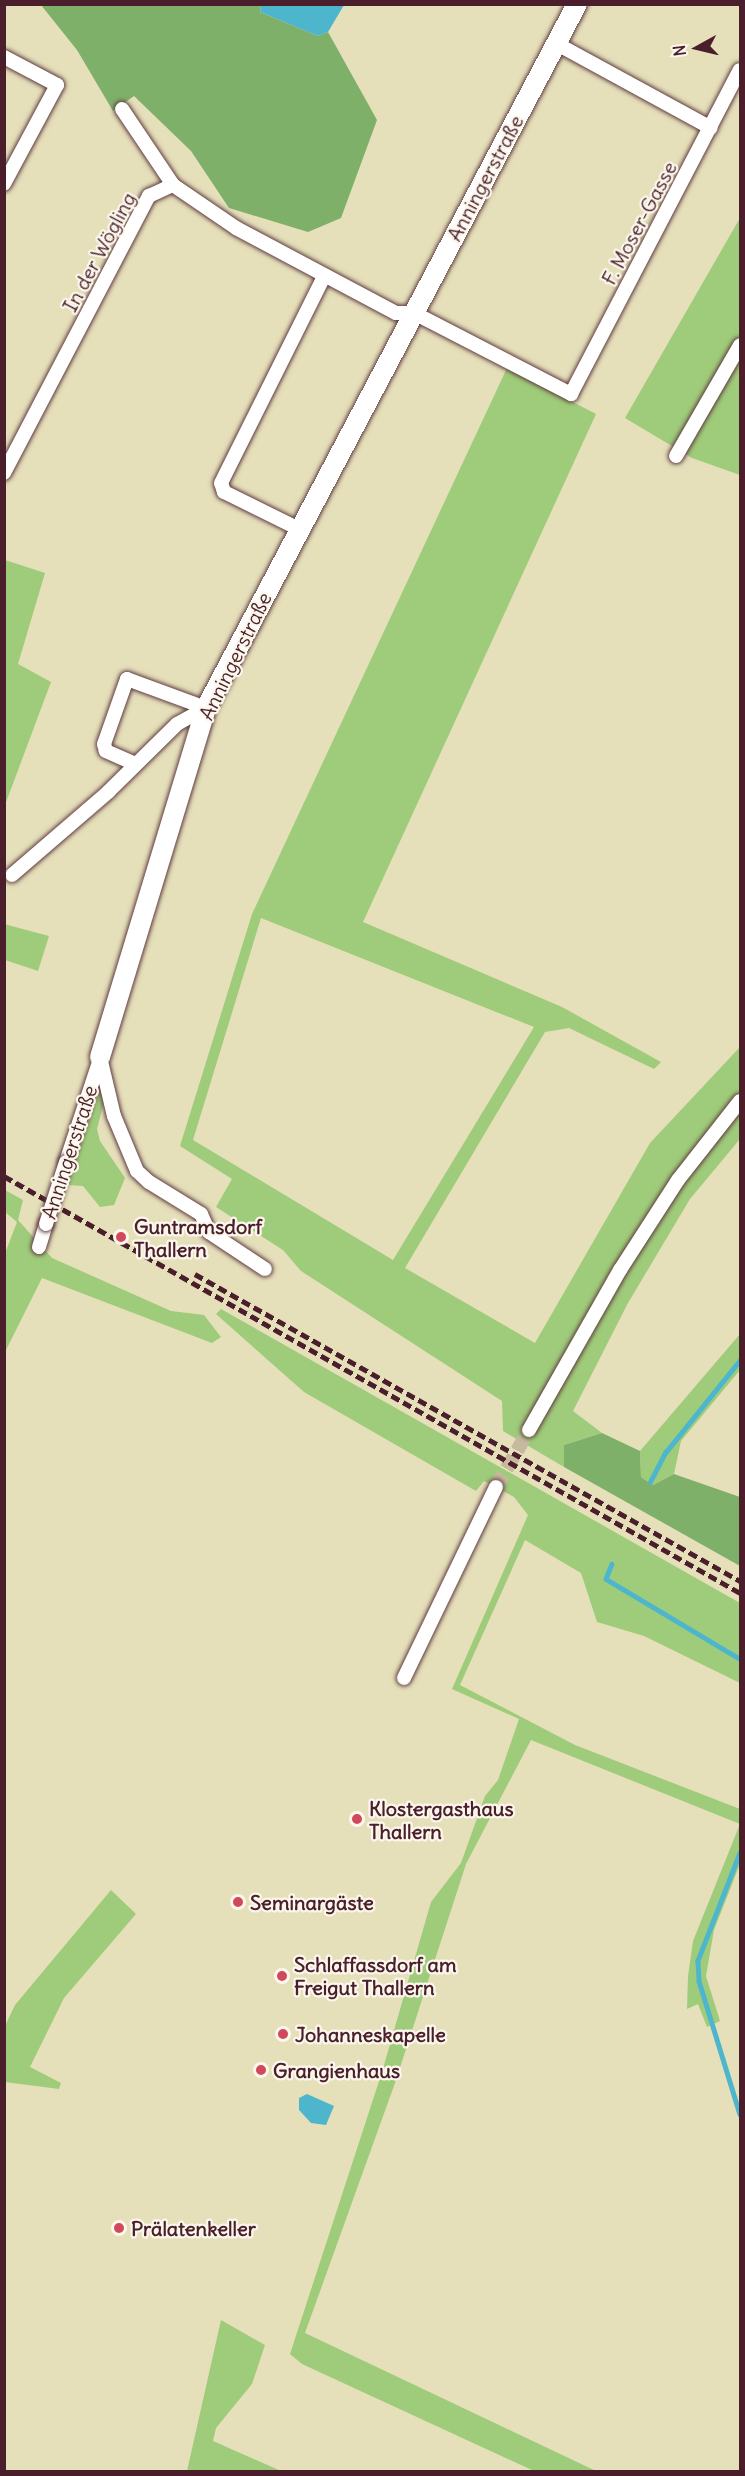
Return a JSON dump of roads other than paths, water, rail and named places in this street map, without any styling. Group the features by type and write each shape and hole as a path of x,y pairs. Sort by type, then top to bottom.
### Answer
{"street":[{"name":"Anningerstraße","path":"39,1247 100,1057 206,708 577,4"},
{"path":"557,44 711,128"},
{"path":"4,57 57,86 4,184"},
{"name":"F. Moser-Gasse","path":"414,312 571,394 741,70"},
{"path":"122,109 173,185 236,228 324,276 396,313 414,312"},
{"name":"In der Wögling","path":"4,473 149,196 173,185"},
{"path":"299,529 224,492 221,483 324,276"},
{"path":"676,456 741,345"},
{"path":"133,763 106,751 104,744 127,679 206,708"},
{"path":"12,875 108,792 133,763 177,724 206,708"},
{"name":"Anningerstraße","path":"100,1057 114,1116 137,1171 149,1182 201,1214 209,1232 265,1269"},
{"path":"529,1430 620,1270 678,1180 741,1101"},
{"path":"404,1678 496,1487"}],"water":[{"path":"261,4 344,5 328,32 318,36 260,12"},
{"path":"307,2094 334,2106 326,2125 311,2123 299,2110 299,2098"}],"waterway":[{"path":"650,1482 665,1453 740,1360"},
{"path":"612,1564 606,1579 740,1659"},
{"path":"740,1853 698,1961 699,1981 740,2114"}],"tunnel":[{"path":"496,1487 529,1430"}],"railway":[{"path":"4,1176 740,1593"},
{"path":"195,1274 740,1581"}],"place":[{"name":"Guntramsdorf Thallern","path":"121,1237"},
{"name":"Klostergasthaus Thallern","path":"357,1819"},
{"name":"Seminargäste","path":"238,1902"},
{"name":"Schlaffassdorf am Freigut Thallern","path":"282,1976"},
{"name":"Johanneskapelle","path":"283,2034"},
{"name":"Grangienhaus","path":"261,2070"},
{"name":"Prälatenkeller","path":"119,2228"}]}
